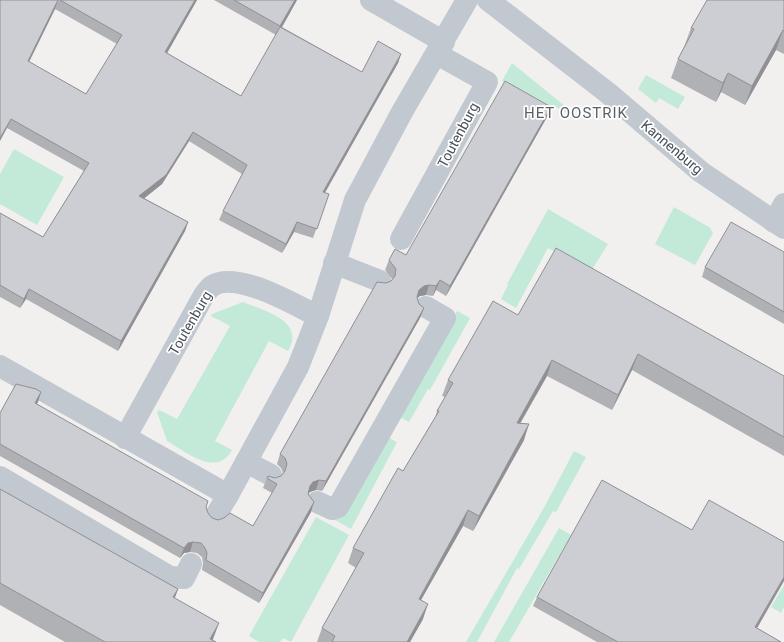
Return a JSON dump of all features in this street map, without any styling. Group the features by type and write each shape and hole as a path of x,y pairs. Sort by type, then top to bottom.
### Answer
{"street":[{"name":"Toutenburg","path":"371,0 487,82 402,239"},
{"path":"216,517 298,367 318,316 355,200 402,112 467,0"},
{"name":"Kannenburg","path":"488,0 608,93 700,172 741,198 781,218"},
{"path":"334,263 380,281"},
{"name":"Toutenburg","path":"125,438 204,296 212,286 221,283 236,282 250,285 318,316"},
{"path":"317,502 332,509 338,507 445,318 426,307"},
{"path":"0,366 228,495"},
{"path":"246,462 271,475"},
{"path":"0,477 170,576 184,578 191,564"}],"green space":[{"path":"512,63 571,111 570,115 555,106 553,109 502,81"},
{"path":"646,75 685,97 678,109 659,98 656,103 638,89"},
{"path":"14,149 64,177 37,225 0,204 0,174"},
{"path":"674,207 709,227 713,233 695,265 655,244"},
{"path":"548,209 608,244 591,271 548,248 516,308 501,299 508,285 507,284"},
{"path":"243,302 262,309 280,319 292,332 292,341 288,351 269,341 215,441 232,450 226,458 218,462 201,460 167,441 157,412 159,410 177,419 230,326 211,316 212,314"},
{"path":"457,311 470,318 430,390 428,389 409,422 398,416"},
{"path":"387,437 397,442 351,529 330,517"},
{"path":"574,451 586,457 556,512 553,511 519,569 517,568 477,642 466,642 546,504"},
{"path":"316,517 349,535 291,642 283,638 280,642 259,642 249,636"},
{"path":"559,528 571,535 509,642 494,642"},
{"path":"784,585 784,607 781,613 771,607"}],"building":[{"path":"0,0 58,0 28,61 86,94 122,35 60,0 195,0 165,52 241,96 280,27 362,72 378,41 401,54 323,192 329,194 317,229 297,222 286,244 223,211 247,165 193,132 166,175 139,196 188,222 121,341 29,289 24,299 0,285 0,213 43,237 89,163 11,119 0,138"},
{"path":"234,0 295,0 280,26"},
{"path":"707,0 784,0 784,31 783,30 752,86 728,73 723,83 678,59 694,29 691,28"},
{"path":"505,81 551,107 450,286 440,280 436,286 424,286 419,290 417,297 419,304 424,308 326,481 319,480 313,482 310,486 308,494 314,502 263,593 206,560 207,553 201,543 188,543 184,548 0,444 0,413 16,384 36,389 41,392 35,403 208,501 206,507 212,518 218,520 224,518 230,513 253,526 277,484 267,478 268,476 275,478 281,476 285,471 287,464 285,458 280,454 377,282 386,283 391,281 395,276 396,269 389,260 395,249 406,255"},
{"path":"731,222 784,252 784,312 705,267"},
{"path":"556,248 784,376 784,437 638,354 618,395 552,360 517,423 529,424 479,516 468,510 419,599 428,604 407,642 332,642 335,636 322,628 364,553 353,548 398,468 403,471 439,411 437,411 453,383 448,380 493,301 518,315"},
{"path":"602,480 692,530 709,500 784,542 784,577 755,627 781,642 618,642 537,597"},
{"path":"0,489 178,589 173,597 219,623 210,639 216,642 105,642 0,583"}],"district":[{"name":"HET OOSTRIK","path":"576,113"}]}
